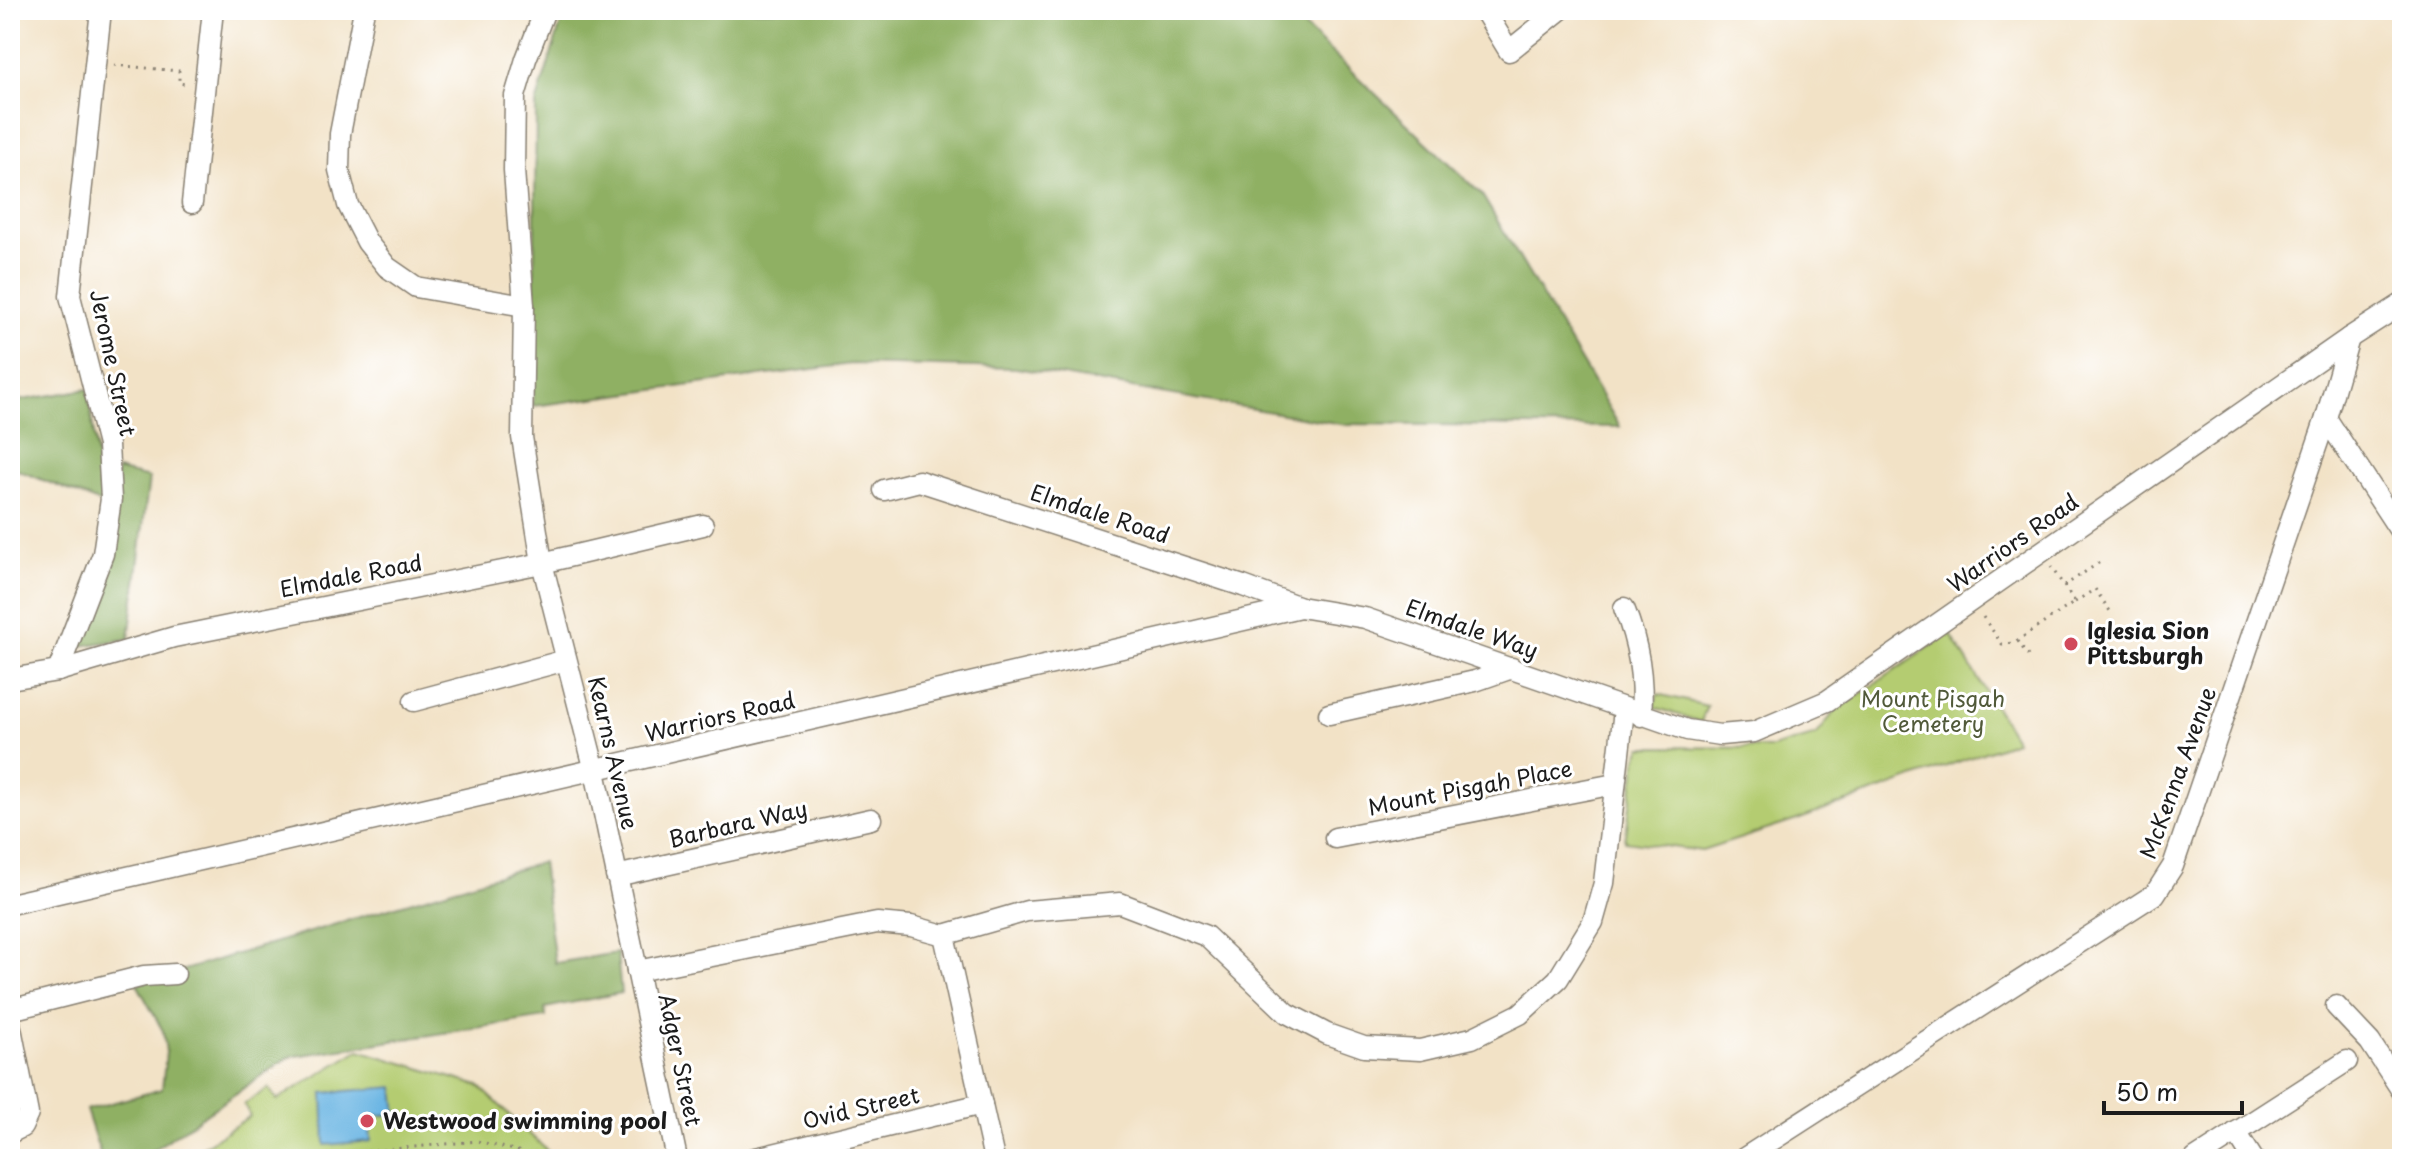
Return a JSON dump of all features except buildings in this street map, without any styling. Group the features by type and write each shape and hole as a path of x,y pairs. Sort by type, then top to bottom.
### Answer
{"street":[{"name":"Jerome Street","path":"58,671 103,554 111,499 108,445 70,296 101,10"},
{"path":"192,203 213,10"},
{"path":"364,10 340,134 339,170 348,205 367,242 387,267 416,287 524,306"},
{"name":"Kearns Avenue","path":"545,10 515,96 514,170 524,306 522,437 542,563 595,771 637,971"},
{"path":"1484,10 1509,51 1560,10"},
{"name":"Warriors Road","path":"1633,713 1687,730 1720,735 1754,732 1827,701 2402,304"},
{"name":"McKenna Avenue","path":"1743,1159 2155,894 2173,866 2326,418 2349,338"},
{"path":"2326,418 2402,534"},
{"name":"Elmdale Road","path":"884,490 919,481 1300,607"},
{"name":"Elmdale Road","path":"10,679 58,671 174,637 542,563 703,525"},
{"name":"Warriors Road","path":"10,904 1300,607"},
{"name":"Elmdale Way","path":"1300,607 1365,618 1633,713"},
{"path":"637,971 877,923 911,926 944,935 1027,911 1120,903 1206,936 1287,1013 1327,1034 1364,1047 1420,1050 1472,1038 1520,1014 1558,979 1593,922 1604,883 1615,784 1633,713 1643,692 1633,630 1624,608"},
{"path":"414,701 566,660"},
{"path":"1329,714 1475,681 1512,668"},
{"name":"Mount Pisgah Place","path":"1335,838 1615,784"},
{"name":"Barbara Way","path":"616,876 871,819"},
{"path":"944,935 994,1159"},
{"name":"Adger Street","path":"637,971 677,1159"},
{"path":"10,1010 144,976 175,974"},
{"path":"2336,1006 2370,1042 2402,1091"},
{"path":"10,1023 28,1114 16,1130"},
{"path":"2195,1159 2347,1061"},
{"name":"Ovid Street","path":"752,1159 982,1104"},
{"path":"2236,1132 2253,1159"}],"path":[{"path":"94,64 179,71 179,83 205,87"},
{"path":"2041,553 2075,602"},
{"path":"2064,586 2103,560"},
{"path":"1971,601 2002,644 2018,641 2095,589 2112,614"},
{"path":"2018,641 2028,656"},
{"path":"287,1159 477,1141 518,1151 527,1159"}],"green space":[{"path":"565,10 994,10 1000,17 1015,10 1287,10 1482,195 1620,427 1341,424 1016,368 851,364 533,406 536,104"},
{"path":"88,389 103,504 10,467 10,402"},
{"path":"117,470 149,478 129,639 79,646 112,555"},
{"name":"Mount Pisgah Cemetery","path":"1950,633 2016,741 1702,851 1625,841 1637,758 1642,747 1772,748 1817,735 1834,712"},
{"path":"1658,694 1707,706 1701,722 1654,707"},
{"path":"542,862 555,963 617,953 621,993 545,1008 546,1017 289,1057 140,1159 102,1159 86,1110 162,1089 166,1052 163,1031 137,984"},
{"path":"359,1050 479,1086 556,1159 184,1159 250,1116 244,1104 269,1088 277,1100"}],"water":[{"path":"394,1087 397,1114 369,1116 371,1141 325,1145 323,1093"}],"place":[{"name":"Iglesia Sion Pittsburgh","path":"2071,644"},
{"name":"Westwood swimming pool","path":"367,1121"}]}
